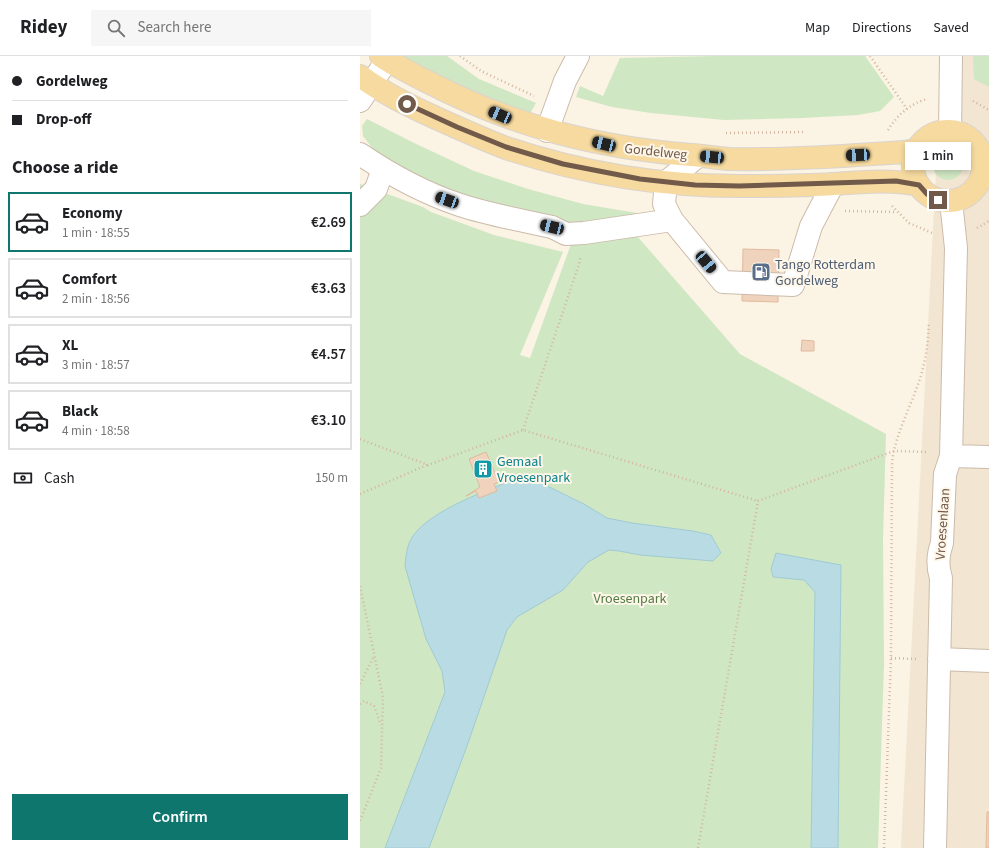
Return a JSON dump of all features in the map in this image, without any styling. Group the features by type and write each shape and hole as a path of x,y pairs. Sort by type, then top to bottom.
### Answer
{"main road":[{"name":"Gordelweg","path":"384,58 447,92 500,115 547,131 628,149 727,158 784,159 917,150"},
{"name":"Gordelweg","path":"364,87 506,147 569,166 615,175 666,182 733,186 833,184 888,181 919,185"},
{"path":"943,131 963,134 983,148 982,175 984,180 968,194 956,200 938,200 927,194 919,185 914,174 913,162 920,144 930,135 943,131"}],"street":[{"path":"547,131 565,81 578,56"},
{"path":"950,131 951,56"},
{"path":"364,87 384,58"},
{"path":"360,154 383,170 432,195 461,205 575,233 672,220"},
{"path":"698,156 666,182 664,204 672,220 723,282 793,285 811,226 833,184"},
{"path":"360,205 376,190 383,170"},
{"name":"Vroesenlaan","path":"935,848 941,578 938,570 939,551 942,543 945,474 951,456 956,248 950,201"},
{"path":"951,456 989,457"},
{"path":"939,659 989,661"}],"path":[{"path":"460,56 507,84 556,106"},
{"path":"870,56 907,109"},
{"path":"881,130 888,129 896,118 915,104 932,98 950,96"},
{"path":"719,133 808,132"},
{"path":"896,212 909,223 924,231 933,233 932,239"},
{"path":"523,430 579,264 575,233"},
{"path":"884,848 891,658 892,470 894,451 923,368 928,343 929,320"},
{"path":"360,494 428,465 523,430 758,501 894,451 939,453 951,456"},
{"path":"360,439 428,465"},
{"path":"698,848 758,501"},
{"path":"360,586 383,697 381,768 360,821"},
{"path":"360,684 374,656"},
{"path":"360,704 364,701 374,706 382,728"}],"shaded area":[{"path":"942,56 989,56 989,848 901,848"}],"green space":[{"path":"403,56 447,56 479,79 536,103 527,119 401,58"},
{"path":"715,56 865,56 894,97 880,111 858,115 724,120 651,113 612,107 576,97 580,86 603,96 620,58"},
{"path":"973,56 989,56 989,87 974,79"},
{"path":"367,119 474,171 528,189 583,204 655,217 569,223 515,210 437,187 376,153 363,136 362,126"},
{"path":"948,150 958,155 963,165 958,175 948,180 938,175 933,165 938,155"},
{"name":"Vroesenpark","path":"360,184 494,235 563,252 520,355 530,358 571,244 637,236 740,354 886,434 883,539 884,664 878,848 360,848"}],"water":[{"path":"527,476 584,504 607,518 711,535 721,553 713,561 640,555 609,550 588,562 563,590 517,617 507,630 467,746 429,848 385,848 445,692 442,671 426,639 405,566 409,543 421,527 446,509 491,488"},
{"path":"776,553 841,565 838,848 811,848 815,592 804,580 773,577 771,569"}],"building":[{"path":"743,249 779,250 778,302 742,301"},
{"path":"802,340 814,341 814,351 801,351"},
{"name":"Gemaal Vroesenpark","path":"486,452 498,480 507,479 494,484 497,491 479,498 476,491 466,496 480,487 469,459"},
{"path":"987,812 989,812 989,848 986,848"}],"place":[{"name":"Tango Rotterdam Gordelweg","path":"761,272"},
{"name":"Gemaal Vroesenpark","path":"483,469"}],"route":[{"path":"407,104 481,138 506,147 563,164 615,175 695,185 739,186 896,181 919,185 927,194 938,200"}]}
